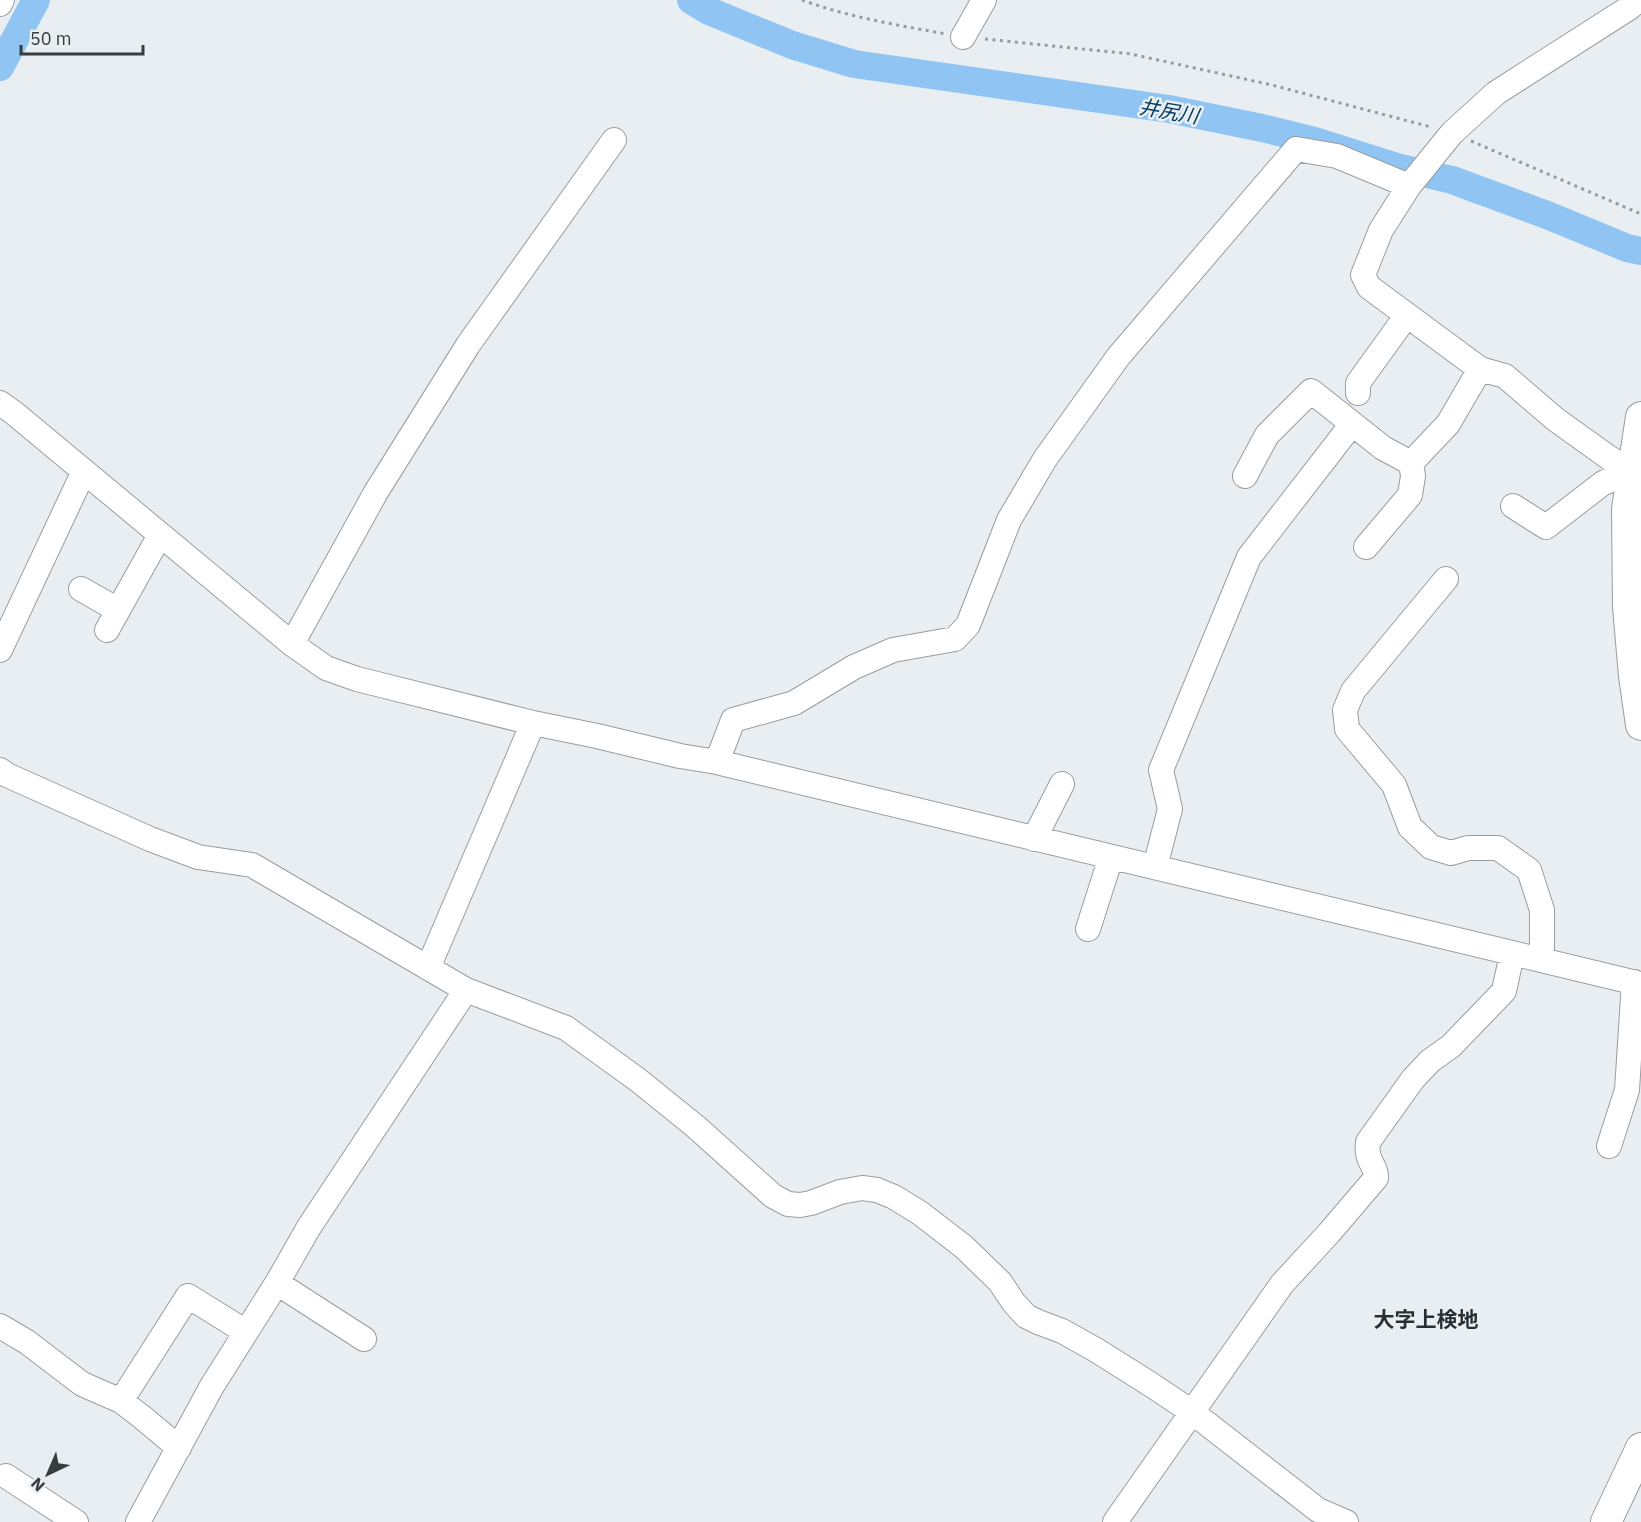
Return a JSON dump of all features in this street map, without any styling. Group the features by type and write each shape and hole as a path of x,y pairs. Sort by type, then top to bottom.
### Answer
{"main road":[{"path":"1641,417 1627,509 1628,607 1641,725"},
{"path":"1606,1522 1641,1448"}],"street":[{"path":"0,4 2,0"},
{"path":"963,37 984,0"},
{"path":"1632,472 1555,419 1505,376 1480,369 1370,287 1363,275 1381,230 1410,184 1452,133 1497,93 1638,0"},
{"path":"292,644 376,492 468,345 614,140"},
{"path":"717,762 733,720 794,703 854,667 893,651 955,639 968,625 1009,520 1045,459 1118,357 1296,149 1337,156 1410,184"},
{"path":"1358,393 1358,383 1407,315"},
{"path":"1411,463 1448,424 1480,369"},
{"path":"1245,476 1267,435 1311,392 1383,448 1411,463"},
{"path":"0,403 292,644 326,668 357,679 533,723 680,756 717,762 1638,983 1627,1090 1609,1146"},
{"path":"1155,867 1170,809 1161,770 1249,557 1352,424"},
{"path":"1366,547 1410,495 1413,476 1411,463"},
{"path":"0,650 84,471"},
{"path":"1513,506 1546,527 1603,483 1632,472"},
{"path":"81,589 112,620 160,535"},
{"path":"1446,579 1353,691 1345,710 1347,729 1394,785 1410,827 1431,847 1451,853 1468,848 1498,848 1529,870 1542,910 1542,960"},
{"path":"428,968 533,723"},
{"path":"0,770 150,839 198,858 252,865 466,990 566,1028 638,1080 695,1126 773,1197 788,1204 800,1205 840,1192 862,1188 877,1190 894,1197 920,1213 964,1247 1000,1282 1026,1316 1062,1331 1096,1350 1192,1412 1318,1510 1346,1522"},
{"path":"1034,839 1062,784"},
{"path":"1088,929 1110,857"},
{"path":"1115,1522 1282,1284 1376,1178 1376,1171 1368,1153 1368,1142 1413,1079 1430,1061 1451,1046 1504,991 1512,954"},
{"path":"138,1522 212,1386 278,1283 309,1227 466,990"},
{"path":"278,1283 364,1339"},
{"path":"121,1401 188,1296 246,1332"},
{"path":"0,1326 27,1342 82,1384 121,1401 179,1448"},
{"path":"6,1476 76,1522"}],"path":[{"path":"802,0 820,7 880,22 963,37 1131,54 1272,85 1452,133 1641,214"}],"waterway":[{"name":"井尻川","path":"0,67 36,0"},
{"name":"井尻川","path":"691,0 709,11 792,45 854,64 1169,109 1315,141 1397,167 1452,180 1627,248 1641,251"}],"district":[{"name":"大字上検地","path":"1426,1319"}]}
